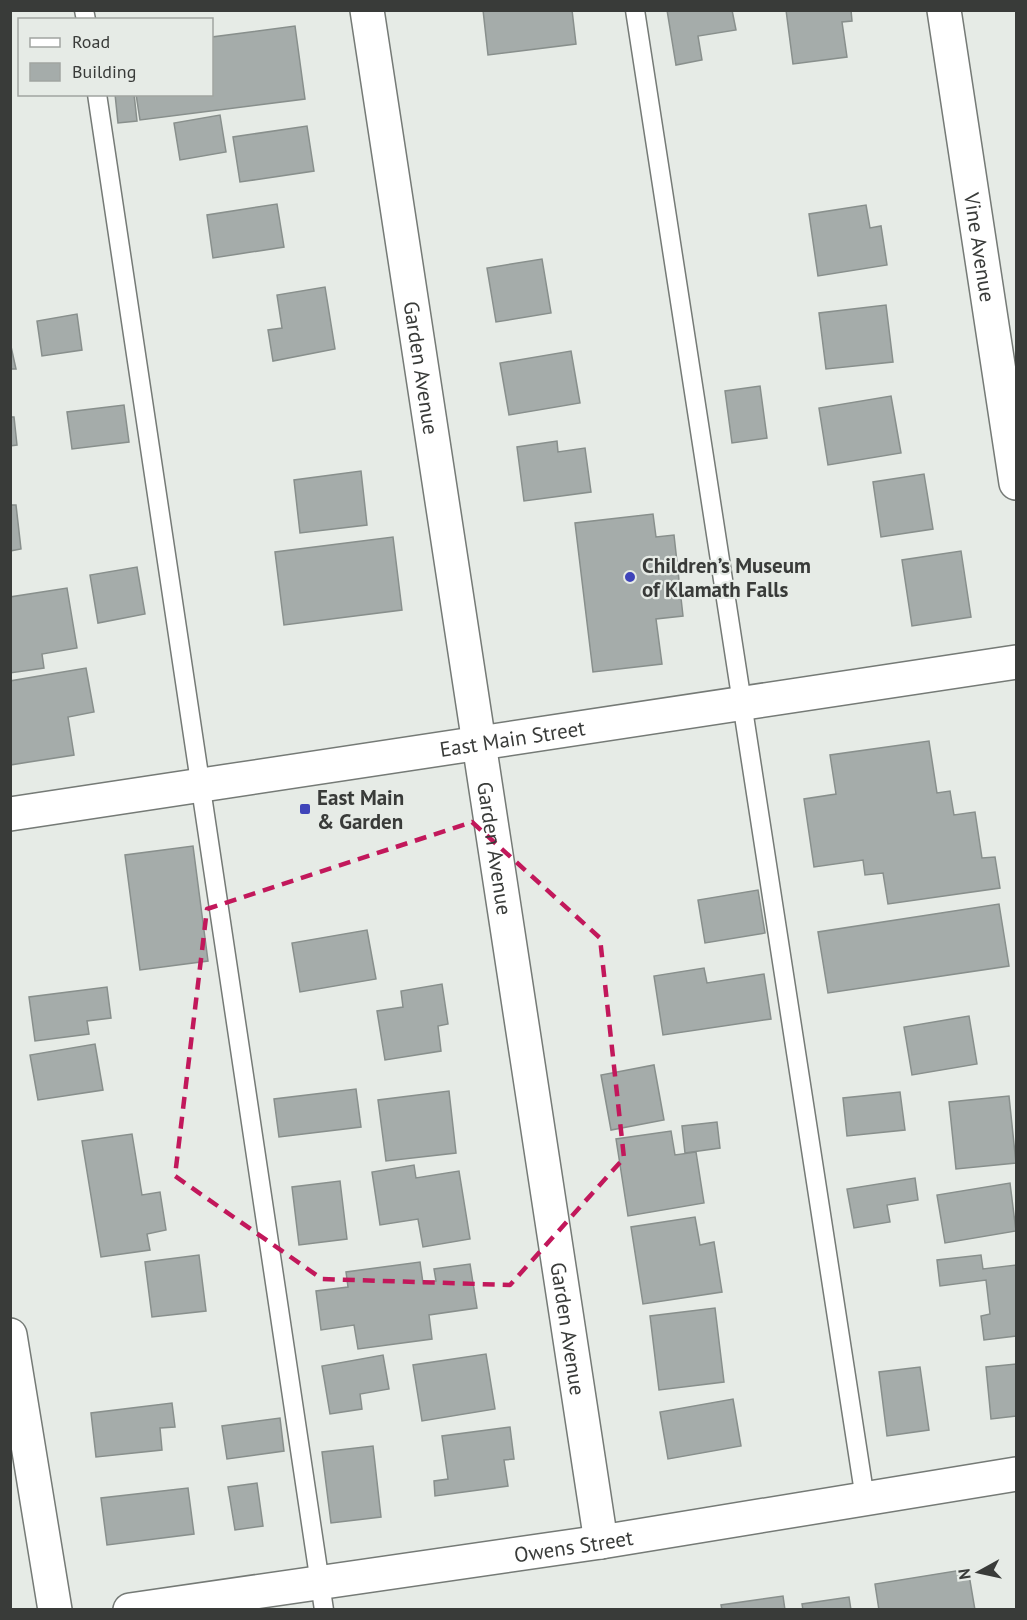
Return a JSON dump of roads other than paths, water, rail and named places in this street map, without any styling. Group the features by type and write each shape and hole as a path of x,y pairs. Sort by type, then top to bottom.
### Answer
{"street":[{"name":"Garden Avenue","path":"368,10 601,1542"},
{"name":"Vine Avenue","path":"944,10 1017,483"},
{"name":"East Main Street","path":"10,814 1017,662"},
{"path":"10,1335 55,1610"},
{"name":"Owens Street","path":"130,1610 322,1596 601,1542 1017,1474"}],"lane":[{"path":"635,10 864,1499"},
{"path":"97,96 322,1596"}],"place":[{"name":"Children’s Museum of Klamath Falls","path":"630,577"},
{"name":"East Main & Garden","path":"305,809"}]}
